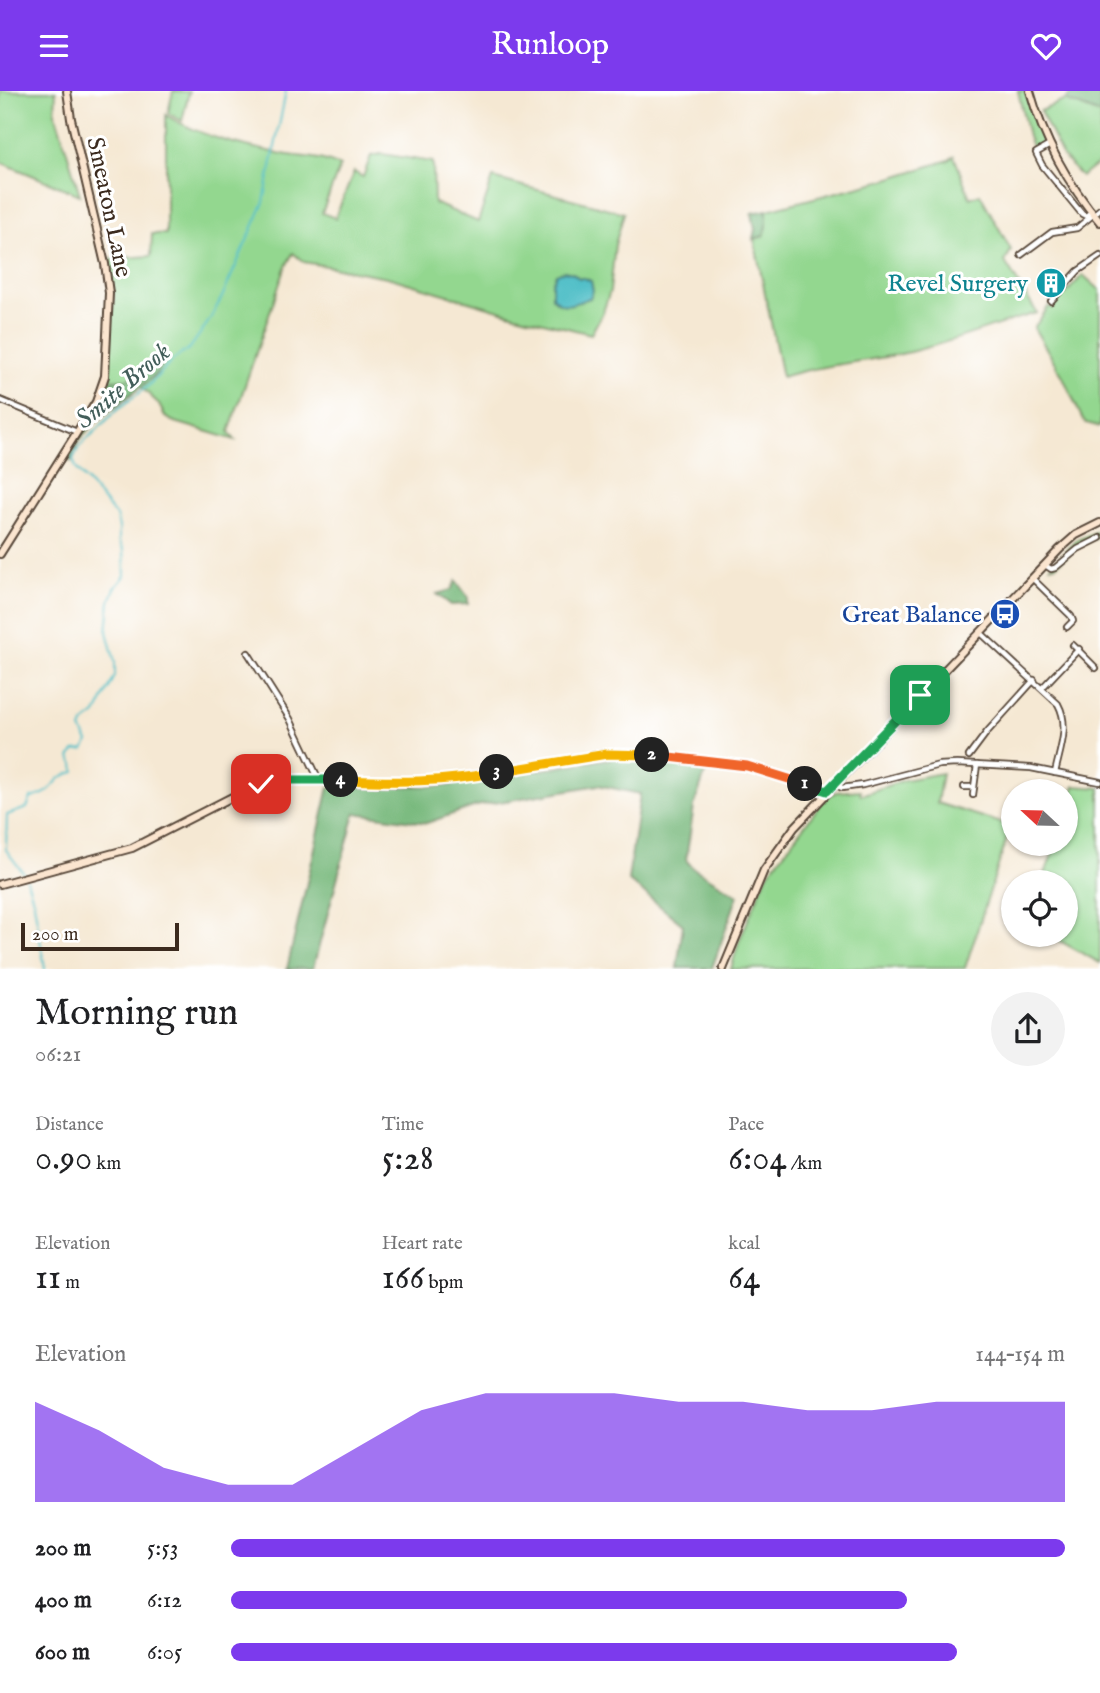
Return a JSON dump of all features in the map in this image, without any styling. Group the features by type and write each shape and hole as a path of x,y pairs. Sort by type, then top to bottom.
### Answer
{"main road":[{"name":"Smeaton Lane","path":"0,554 96,402 105,376 109,293 105,264 66,91"},
{"path":"1030,91 1043,132 1062,166 1100,222"},
{"path":"723,968 740,923 768,863 786,838 827,791 1032,578 1076,535 1100,523"},
{"path":"0,884 132,848 261,784 278,780 397,783 441,781 607,754 633,754 747,766 827,791"}],"street":[{"path":"1050,145 1036,153 1050,174 1086,216 1100,209"},
{"path":"1050,174 1062,166"},
{"path":"1063,190 1073,183"},
{"path":"1021,255 1052,232 1077,228 1093,213"},
{"path":"1051,301 1078,271 1100,256"},
{"path":"0,400 78,432"},
{"path":"1045,565 1051,569 1055,568 1078,549 1100,538"},
{"path":"1032,578 1072,616 1073,621 1067,627"},
{"path":"981,633 1058,704 1065,720 1055,773"},
{"path":"1073,645 1096,668"},
{"path":"1042,688 1079,649"},
{"path":"248,653 290,719 319,780"},
{"path":"969,756 995,722 1034,680"},
{"path":"834,784 842,788 853,787 939,765 1031,768 1100,782"},
{"path":"973,795 977,765"},
{"path":"964,787 974,787"}],"green space":[{"path":"0,91 56,91 55,112 80,195 0,162"},
{"path":"173,91 189,92 182,121 168,113"},
{"path":"1018,91 1026,91 1043,145 1033,148"},
{"path":"1073,91 1100,91 1100,114 1065,100"},
{"path":"1065,100 1100,114 1100,162 1081,177 1063,157 1040,111"},
{"path":"166,115 222,140 319,159 340,166 322,213 335,218 354,172 363,177 371,156 382,154 433,162 434,203 478,222 493,178 624,213 615,245 610,291 603,312 591,334 387,277 304,262 293,253 285,268 229,432 235,440 172,421 140,386 156,374 166,358 131,380 107,380 114,295 109,259 151,256 152,234 166,234"},
{"path":"954,156 970,198 980,194 1011,250 1005,262 1037,313 914,351 782,377 754,239 764,236 767,210 884,180 949,160"},
{"path":"767,210 764,236 753,239 755,229 752,213"},
{"path":"1083,275 1100,290 1100,427 1086,423 1082,418 1062,375 1034,328 1049,306 1052,308"},
{"path":"168,355 156,374 106,413 83,436 71,461 66,458 101,398 107,380 140,375"},
{"path":"1100,530 1100,536 1077,547 1055,566 1051,566 1077,540"},
{"path":"456,581 468,597 468,604 451,605 437,594 451,590"},
{"path":"614,758 708,765 694,806 686,860 693,868 738,895 712,968 677,968 683,925 628,880 640,794 598,785 476,806 427,823 355,813 313,968 287,969 329,787 444,786"},
{"path":"942,773 937,803 1001,823 1001,856 965,968 731,969 739,941 767,875 826,797 836,792 860,790 861,795 904,780"},
{"path":"1078,786 1100,788 1100,963 1071,947 1078,947 1078,870 1046,870 1052,856 1078,856"}],"water":[{"path":"564,271 591,281 593,291 590,298 565,305 552,297 552,283 556,274"}],"waterway":[{"name":"Smite Brook","path":"25,875 6,850 7,815 27,808 31,798 44,793 67,774 75,772 70,758 74,751 84,750 88,742 81,729 84,723 96,714 115,676 115,662 107,632 110,601 115,588 125,576 124,550 119,540 116,516 76,468 73,459 79,447 118,409 190,348 209,321 264,202 286,91"},
{"name":"Smite Brook","path":"27,880 34,903 45,969"}],"place":[{"name":"Revel Surgery","path":"1051,283"},
{"name":"Great Balance","path":"1005,614"}],"route":[{"path":"261,784 299,779 397,783 441,781 607,754 672,756 728,762 827,791 920,695"}]}
